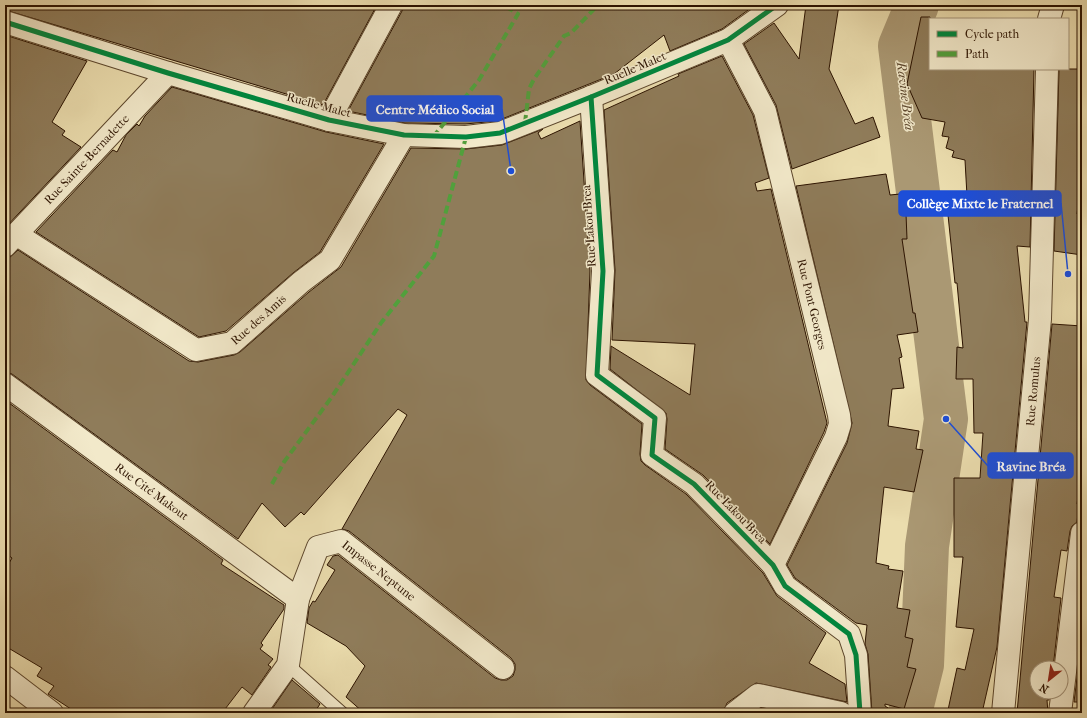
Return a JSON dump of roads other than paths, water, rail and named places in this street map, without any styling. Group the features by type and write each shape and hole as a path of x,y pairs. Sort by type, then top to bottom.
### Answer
{"street":[{"path":"329,120 391,5"},
{"name":"Ruelle Malet","path":"5,22 168,73 329,120 404,135 466,137 500,133 728,40 777,5"},
{"path":"1049,18 1053,5"},
{"name":"Rue Pont Georges","path":"728,40 766,111 839,420 836,437 773,565"},
{"name":"Rue Romulus","path":"1003,713 1040,319 1046,70"},
{"name":"Rue Sainte-Bernadette","path":"10,240 168,73"},
{"name":"Rue Lakou Brea","path":"591,97 602,272 597,375 655,418 652,455 694,484 773,565 785,586 849,634 856,655 860,713"},
{"name":"Rue des Amis","path":"10,240 196,350 232,343 301,282 330,260 404,135"},
{"name":"Rue Cité Makout","path":"5,384 298,599"},
{"path":"1060,713 1082,533"},
{"name":"Impasse Neptune","path":"254,713 288,665 298,599 318,547 341,540 503,668"},
{"path":"5,677 52,713"},
{"path":"735,713 758,695 841,713"}],"lane":[{"path":"288,665 342,713"}],"waterway":[{"name":"Ravine Bréa","path":"910,713 922,665 927,546 946,419 900,46 917,5"}],"place":[{"name":"Centre Médico Social","path":"511,171"},
{"name":"Collège Mixte le Fraternel","path":"1068,274"},
{"name":"Ravine Bréa","path":"946,419"}]}
